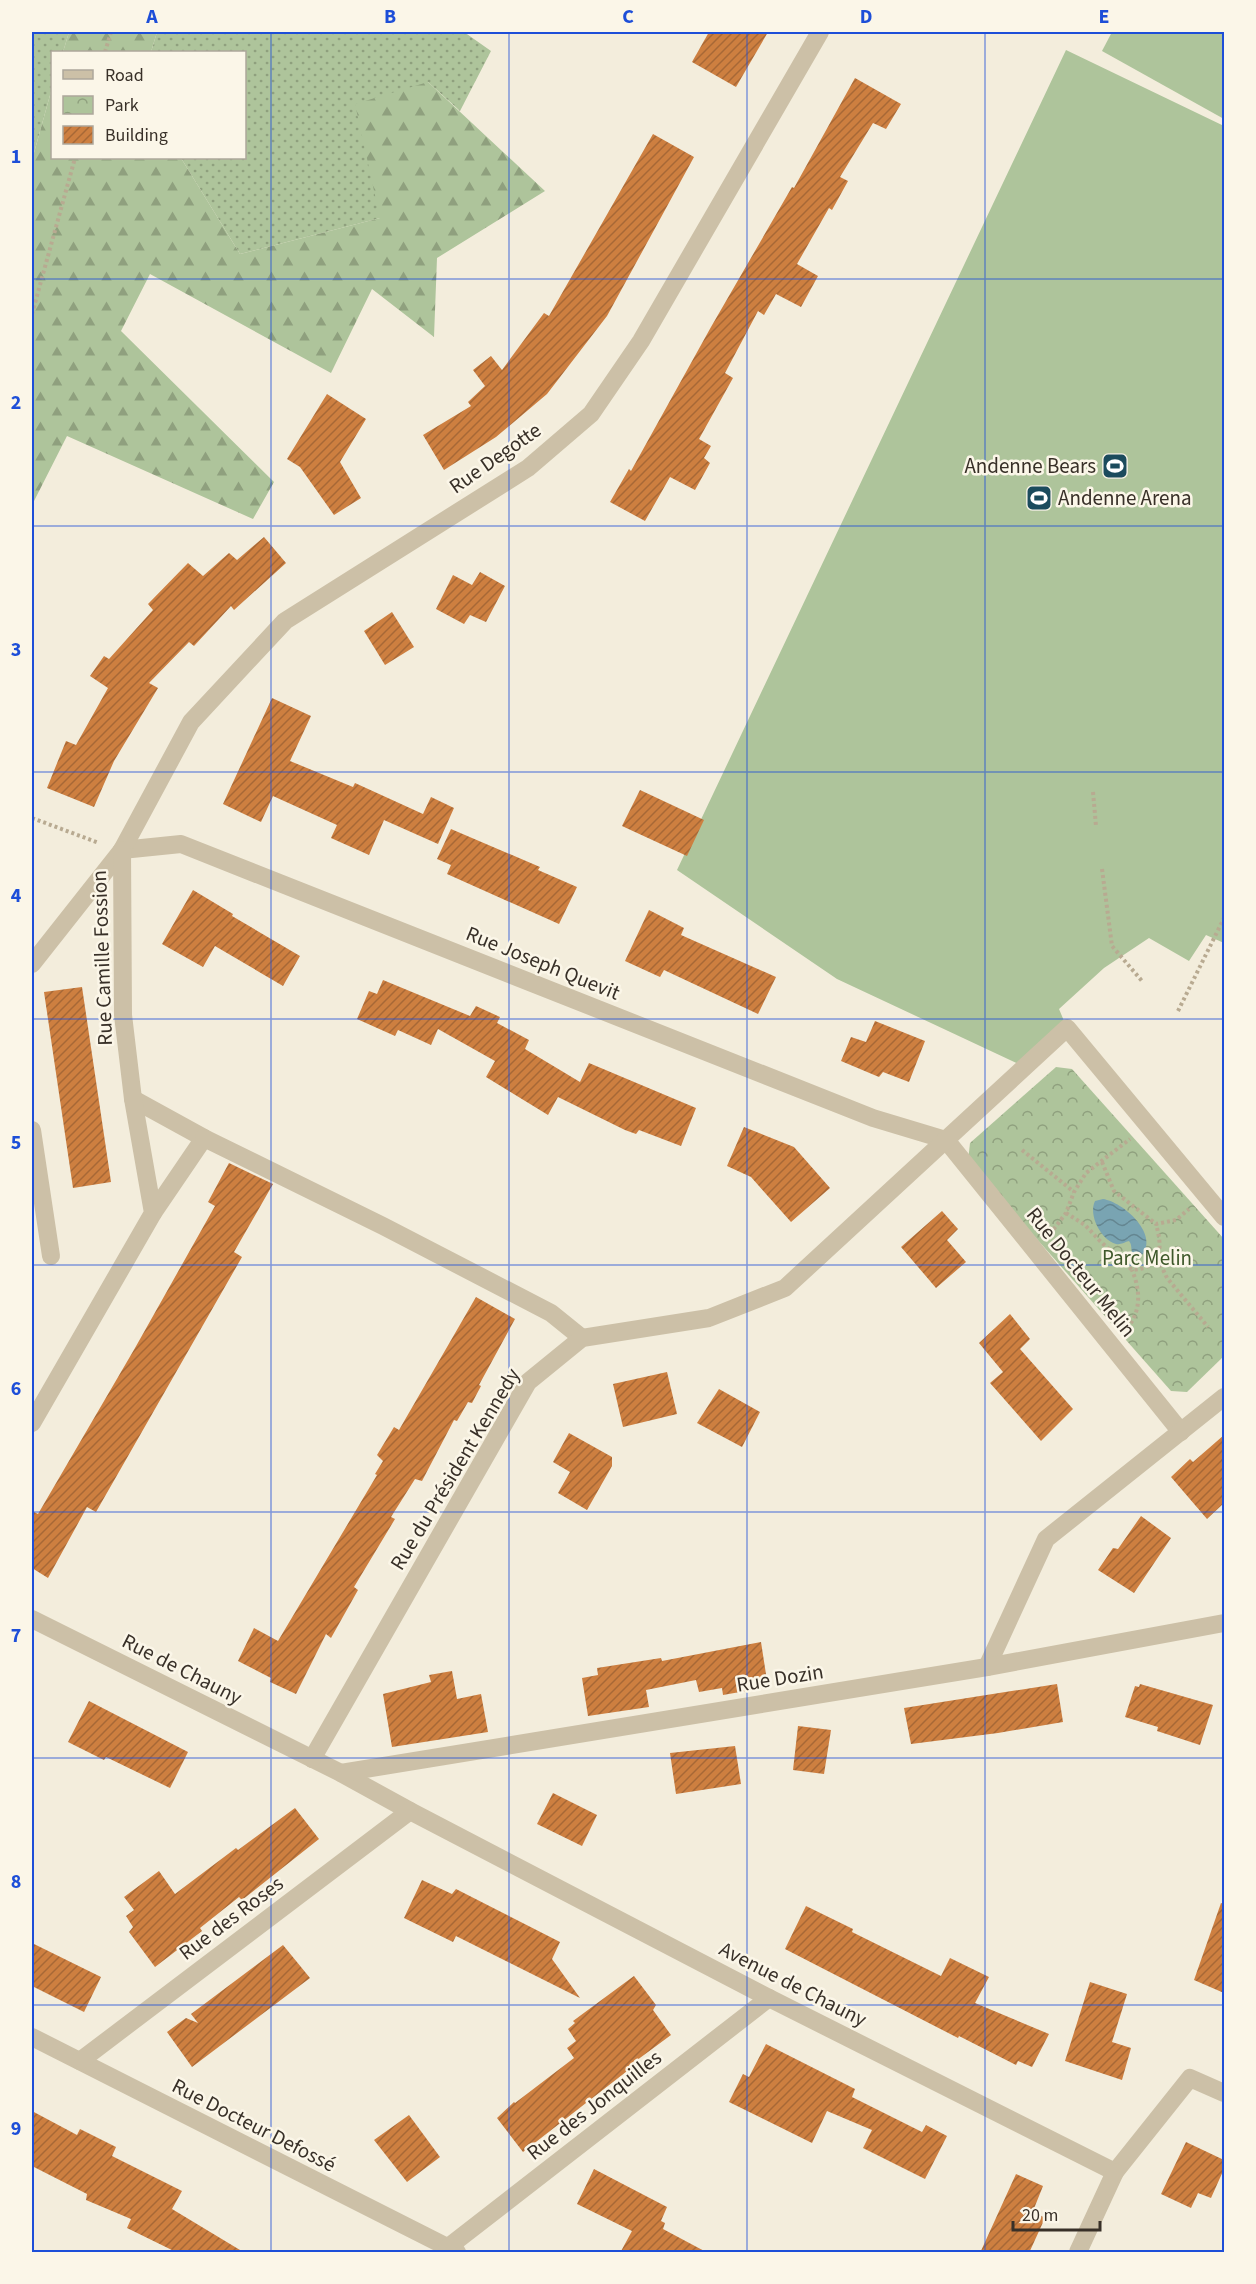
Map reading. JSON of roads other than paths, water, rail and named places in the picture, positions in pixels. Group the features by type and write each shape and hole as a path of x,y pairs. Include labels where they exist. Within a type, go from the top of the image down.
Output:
{"street":[{"name":"Rue Degotte","path":"32,964 122,850 191,722 285,621 528,468 591,414 641,341 820,32"},
{"name":"Rue Joseph Quevit","path":"122,850 181,844 873,1119 946,1140"},
{"name":"Rue Camille Fossion","path":"122,850 123,1015 133,1099 153,1213"},
{"path":"133,1099 204,1138 384,1226 551,1313 582,1338 709,1318 784,1288 1067,1029 1224,1217"},
{"path":"32,1130 51,1256"},
{"path":"32,1424 153,1213 204,1138"},
{"name":"Rue Docteur Melin","path":"946,1140 1180,1432"},
{"name":"Rue du Président Kennedy","path":"312,1759 528,1382 582,1338"},
{"path":"987,1667 1046,1539 1224,1396"},
{"name":"Rue de Chauny","path":"32,1619 312,1759"},
{"name":"Rue Dozin","path":"341,1773 987,1667 1224,1623"},
{"name":"Avenue de Chauny","path":"312,1759 769,1998 1115,2172"},
{"name":"Rue des Roses","path":"80,2061 410,1811"},
{"name":"Rue des Jonquilles","path":"452,2250 769,1998"},
{"name":"Rue Docteur Defossé","path":"32,2037 452,2250"},
{"path":"1078,2253 1115,2172 1190,2078 1224,2093"}],"water":[{"path":"1103,1199 1120,1206 1142,1228 1146,1237 1143,1254 1135,1256 1129,1241 1116,1244 1105,1238 1097,1226 1093,1213 1095,1201"}],"place":[{"name":"Andenne Bears","path":"1115,466"},
{"name":"Andenne Arena","path":"1039,498"}],"park label":[{"name":"Parc Melin","path":"1147,1258"}]}
